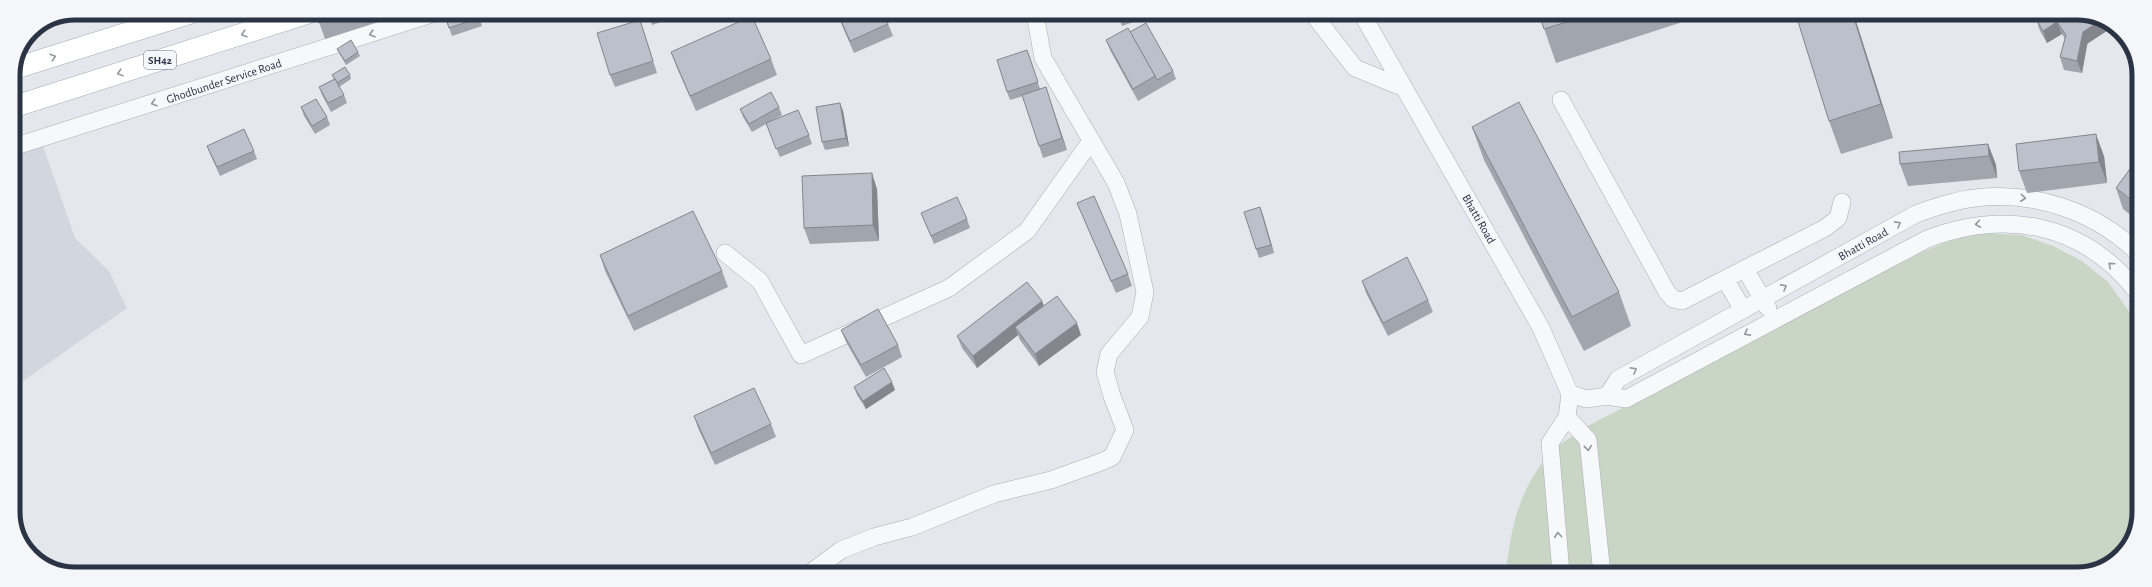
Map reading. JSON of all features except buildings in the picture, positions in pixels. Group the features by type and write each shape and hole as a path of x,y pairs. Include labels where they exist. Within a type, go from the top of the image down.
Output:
{"main road":[{"path":"21,66 154,20"},
{"name":"SH42","path":"20,105 286,20"}],"street":[{"name":"Ghodbunder Service Road","path":"20,145 413,20"},
{"path":"818,567 842,550 874,537 912,527 994,494 1051,480 1112,457 1125,430 1112,396 1106,372 1109,354 1140,317 1145,292 1128,214 1116,183 1043,58 1036,20"},
{"path":"1318,20 1355,68 1404,88"},
{"name":"Bhatti Road","path":"1365,20 1541,328 1570,394 1587,399 1607,396 1626,399 1927,238 1952,229 1978,224 2001,222 2032,226 2060,234 2086,246 2109,262 2132,287"},
{"path":"1561,100 1667,292 1673,298 1682,301 1825,228 1838,218 1842,202"},
{"path":"725,254 760,280 802,355 949,288 1027,231 1091,141"},
{"path":"2001,222 2002,196"},
{"name":"Bhatti Road","path":"1607,396 1618,379 1916,214 1937,206 1974,198 2002,196 2038,200 2069,209 2099,223 2132,248"},
{"path":"1832,260 1844,282"},
{"path":"1745,269 1774,319"},
{"path":"1725,279 1742,310"},
{"path":"1560,567 1550,443 1567,417 1570,394"},
{"path":"1567,417 1588,440 1601,567"}],"shaded area":[{"path":"43,146 75,238 109,271 127,308 20,383 20,154"}],"green space":[{"path":"1984,233 2022,235 2053,246 2082,261 2108,282 2132,316 2132,519 2123,543 2111,556 2095,564 2077,567 1507,567 1513,526 1523,496 1538,469 1548,456 1565,441 1584,428 1920,253 1954,239"}]}
